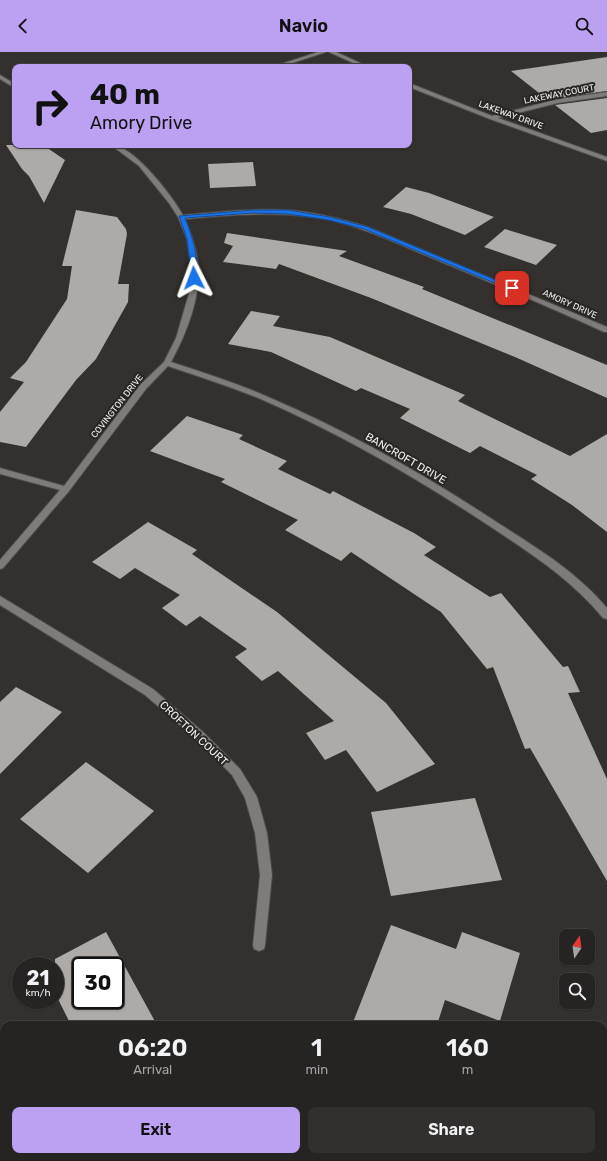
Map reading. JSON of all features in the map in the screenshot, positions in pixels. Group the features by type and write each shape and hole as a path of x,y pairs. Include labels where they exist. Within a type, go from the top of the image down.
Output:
{"street":[{"path":"285,64 323,52"},
{"path":"332,52 359,64"},
{"path":"0,77 12,84"},
{"name":"LAKEWAY DRIVE","path":"412,86 492,118 607,159"},
{"name":"LAKEWAY COURT","path":"492,118 558,101 607,94"},
{"name":"COVINGTON DRIVE","path":"0,566 66,489 144,387 167,363 180,338 194,290 195,266 190,239 181,217 172,202 141,165 118,148"},
{"name":"AMORY DRIVE","path":"181,217 253,212 288,212 344,222 366,228 512,288 607,330"},
{"name":"BANCROFT DRIVE","path":"167,363 266,399 362,446 472,510 563,570 596,601 607,615"},
{"path":"0,471 66,489"},
{"name":"CROFTON COURT","path":"0,600 149,692 200,736 236,772 251,797 261,833 266,875 259,945"}],"building":[{"path":"607,57 607,91 548,100 511,71"},
{"path":"607,98 607,130 591,133 555,105"},
{"path":"6,145 12,145 12,148 47,148 65,160 44,203 29,176 22,169"},
{"path":"253,162 256,186 210,188 208,164"},
{"path":"406,187 429,193 494,217 465,235 411,214 383,207"},
{"path":"76,210 117,217 126,229 127,234 118,284 129,284 128,302 96,359 76,380 26,447 0,442 0,412 24,382 10,378 26,362 67,299 72,266 62,266"},
{"path":"505,229 557,245 536,265 484,247"},
{"path":"227,233 347,251 339,256 424,287 422,289 607,365 607,398 515,357 371,298 279,264 276,269 223,262 233,246 224,243"},
{"path":"251,311 280,316 273,326 330,337 465,395 458,401 570,456 607,434 607,532 572,505 531,479 537,475 480,446 470,453 400,418 410,409 361,388 356,391 271,352 228,344"},
{"path":"187,416 243,435 239,439 287,461 278,469 330,494 333,491 414,533 436,547 424,555 490,597 501,593 563,667 568,666 580,692 568,693 607,779 607,881 530,748 525,749 493,667 487,669 441,612 351,552 341,561 285,530 298,520 221,482 225,479 150,451"},
{"path":"148,522 197,550 192,554 277,612 386,703 435,764 377,792 346,750 325,760 306,733 334,721 278,671 262,681 235,657 247,649 200,616 186,626 162,608 180,595 135,568 120,579 92,562"},
{"path":"16,687 62,712 0,774 0,702"},
{"path":"86,762 154,811 88,873 20,819"},
{"path":"475,798 502,880 391,896 371,812"},
{"path":"391,925 456,949 462,932 520,953 500,1021 445,1000 438,1021 354,1021"},
{"path":"106,932 120,957 72,957 72,1009 124,1009 124,965 155,1021 69,1021 63,1009 64,957 59,957"}],"route":[{"path":"194,278 195,266 190,239 181,217 253,212 288,212 330,218 366,228 512,288"}]}
